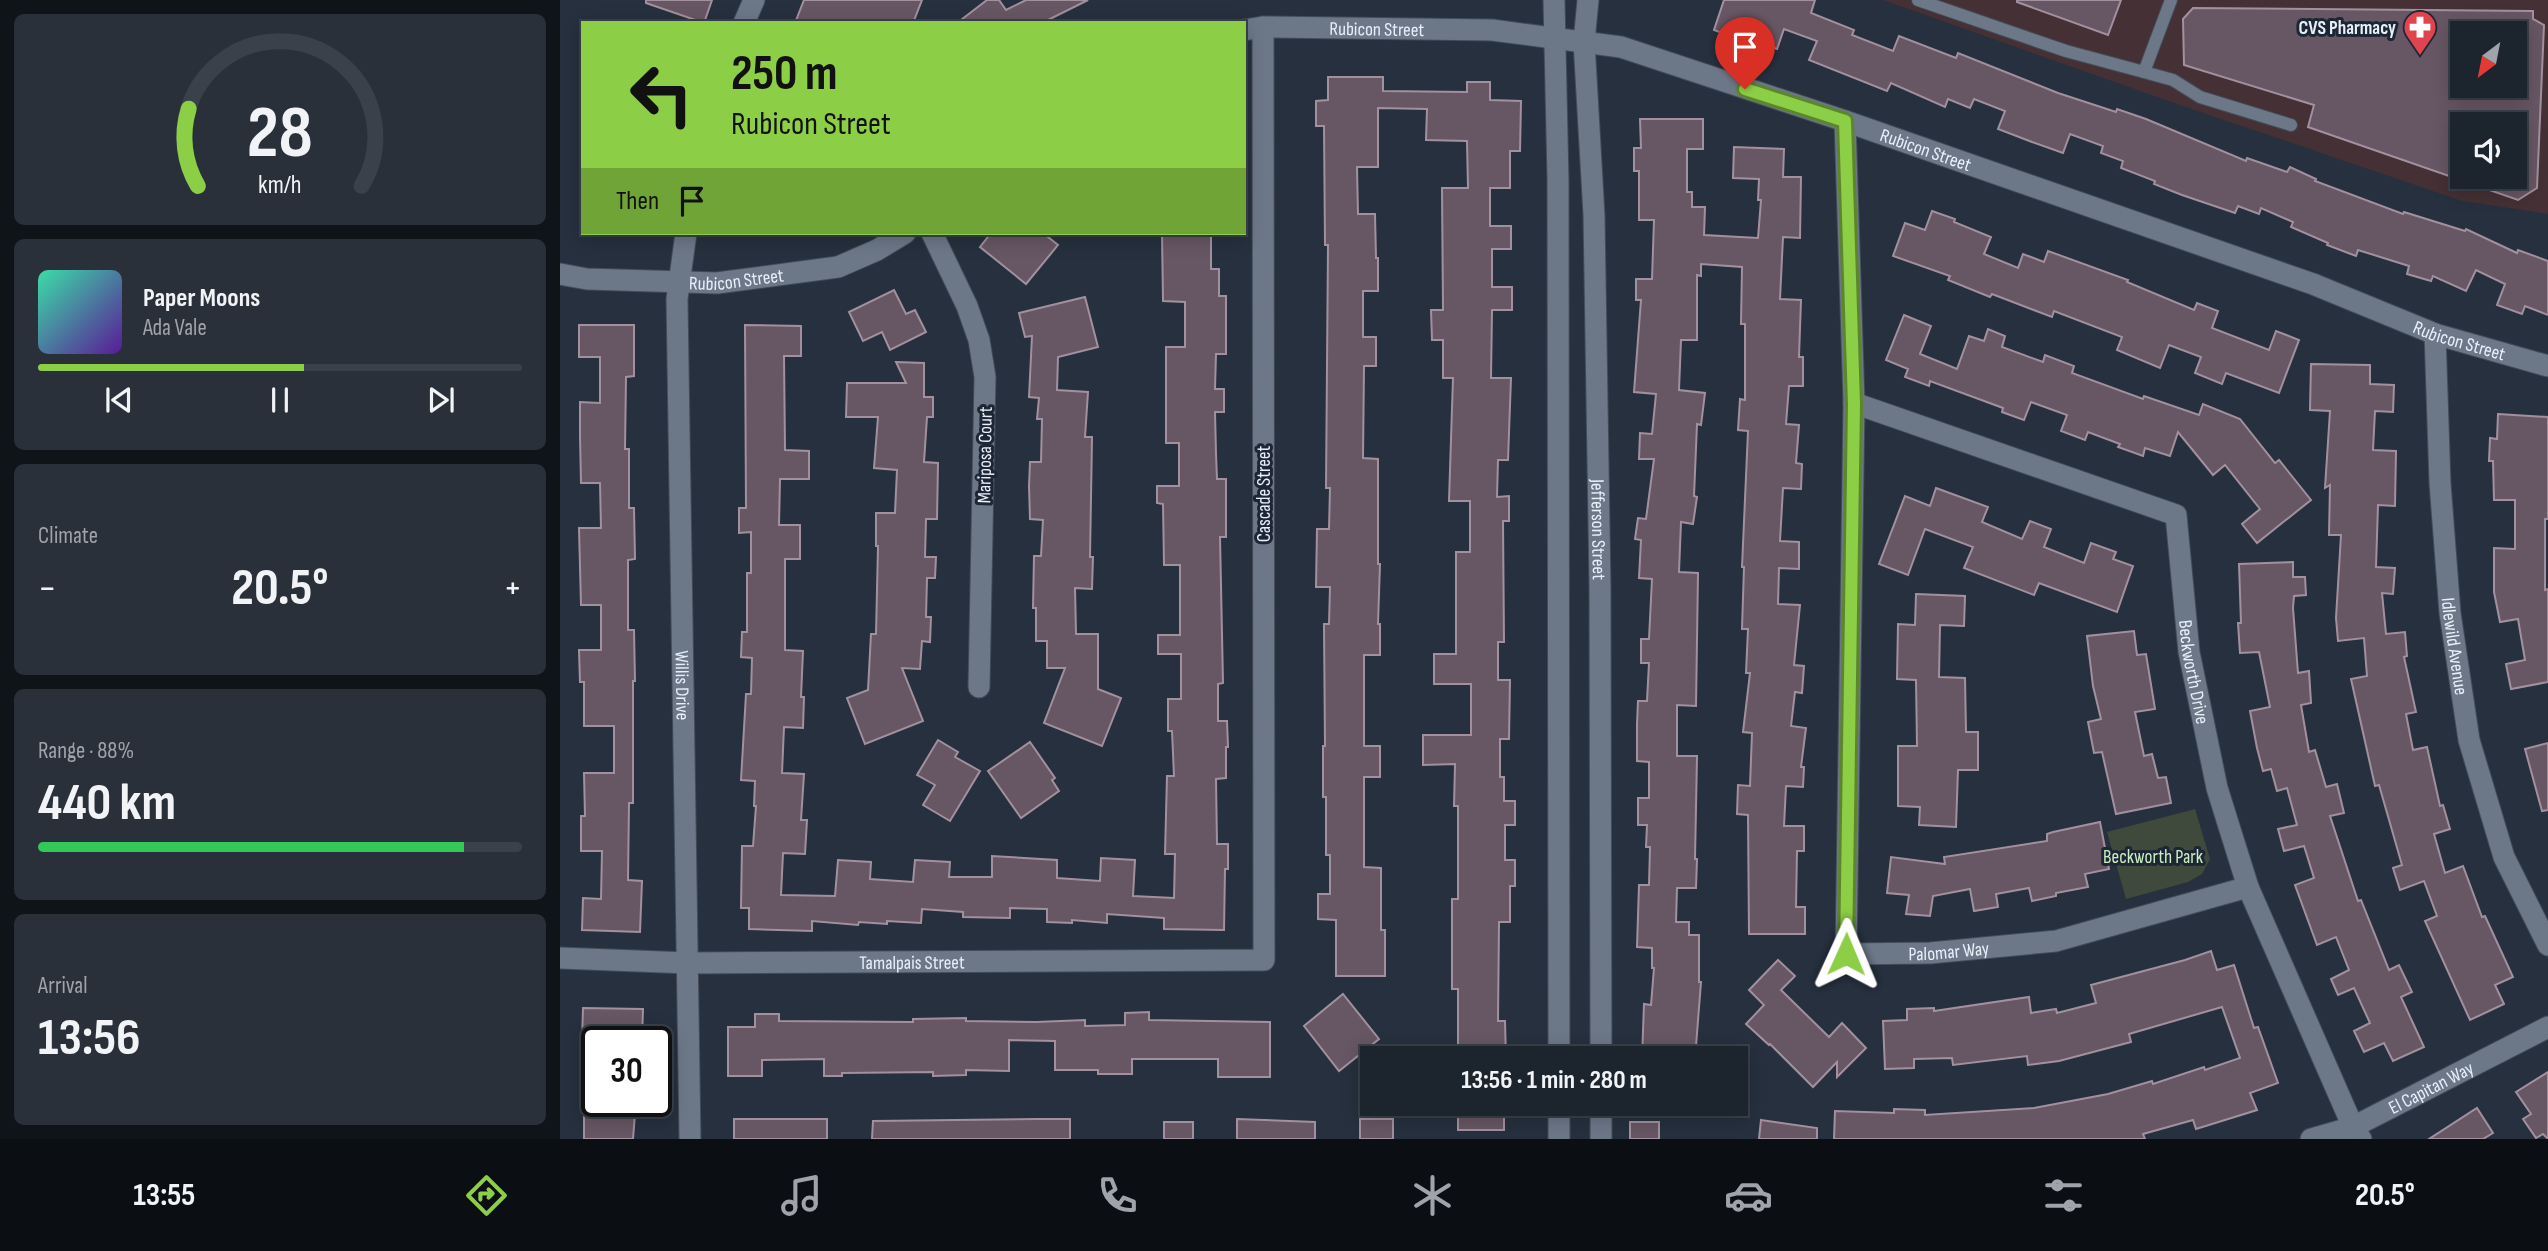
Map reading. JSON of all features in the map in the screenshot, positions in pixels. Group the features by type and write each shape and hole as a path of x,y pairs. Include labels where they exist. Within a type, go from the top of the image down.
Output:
{"street":[{"path":"745,21 754,0"},
{"name":"Jefferson Street","path":"1553,0 1558,180 1559,1046"},
{"name":"Jefferson Street","path":"1588,0 1584,42 1595,256 1600,587 1601,1046"},
{"name":"Rubicon Street","path":"1254,29 1492,30 1621,47 1845,121 2313,284 2435,334 2548,366"},
{"name":"Cascade Street","path":"1254,29 1264,960"},
{"name":"Palomar Way","path":"1845,121 1854,404 1846,954 1930,953 2056,942 2248,887"},
{"name":"Willis Drive","path":"685,235 677,299 690,1139"},
{"name":"Rubicon Street","path":"560,274 587,279 717,283 838,267 877,250 902,235"},
{"name":"Mariposa Court","path":"933,235 967,306 978,340 985,377 979,687"},
{"name":"Idlewild Avenue","path":"2435,334 2440,483 2450,612 2469,740 2504,857 2548,944"},
{"name":"Beckworth Drive","path":"1854,404 2176,515 2189,652 2217,788 2248,887 2357,1133"},
{"name":"Tamalpais Street","path":"560,958 688,963 1264,960"},
{"name":"El Capitan Way","path":"2311,1139 2357,1133 2548,1027"},
{"path":"1559,1116 1559,1139"},
{"path":"1601,1116 1601,1139"}],"lane":[{"path":"1918,0 2066,51 2173,80 2200,97 2291,125"},
{"path":"2144,72 2171,0"}],"shaded area":[{"path":"1883,0 2548,0 2548,214 2462,201"}],"green space":[{"name":"Beckworth Park","path":"2195,809 2210,859 2202,874 2188,882 2126,899 2107,832"}],"building":[{"path":"646,0 712,0 705,21 646,3"},
{"path":"804,0 922,0 914,21 796,21"},
{"path":"987,0 999,0 1006,10 1026,0 1088,0 1046,21 960,21"},
{"path":"1724,0 1815,0 1811,13 1854,30 1852,35 1893,51 1899,36 1956,58 1958,53 2058,93 2146,119 2246,161 2247,158 2287,172 2290,167 2316,179 2315,181 2403,214 2404,212 2465,231 2466,229 2517,253 2518,250 2548,261 2548,315 2525,306 2522,314 2497,305 2505,284 2476,270 2466,291 2433,276 2431,281 2407,274 2409,266 2358,250 2356,256 2327,245 2328,243 2291,227 2293,222 2261,208 2259,214 2238,206 2235,213 2154,184 2155,181 2121,168 2123,161 2101,153 2103,146 2070,134 2063,153 2032,142 1998,129 2005,111 1974,99 1970,108 1948,99 1945,107 1891,83 1887,91 1809,60 1817,41 1784,29 1777,49 1738,35 1737,39 1714,30"},
{"path":"2017,0 2121,0 2108,35"},
{"path":"2193,8 2533,11 2533,19 2544,25 2537,188 2518,200 2486,189 2527,189 2527,112 2450,112 2450,176 2308,127 2314,105 2184,65 2183,19"},
{"path":"1328,77 1383,77 1383,91 1467,92 1467,82 1490,82 1490,100 1521,101 1520,151 1510,151 1510,188 1490,188 1490,226 1511,226 1511,249 1492,249 1492,287 1512,287 1512,310 1492,310 1491,378 1511,378 1508,460 1498,460 1497,497 1509,496 1509,521 1503,521 1504,642 1498,642 1498,680 1510,680 1509,739 1500,739 1500,777 1504,777 1504,801 1515,801 1515,825 1505,825 1505,860 1515,860 1515,886 1510,886 1510,922 1499,922 1498,1021 1505,1021 1506,1046 1458,1046 1458,989 1452,989 1452,899 1458,899 1455,764 1423,765 1423,735 1471,735 1471,684 1434,684 1434,654 1456,654 1456,552 1470,552 1470,501 1449,501 1453,378 1443,378 1443,340 1432,340 1431,310 1443,310 1442,188 1468,188 1467,141 1426,140 1427,109 1378,108 1378,167 1357,167 1358,214 1375,214 1378,258 1378,291 1363,291 1363,337 1376,337 1376,366 1364,366 1363,458 1378,459 1380,564 1380,655 1364,655 1364,746 1380,746 1380,777 1364,777 1364,867 1381,868 1381,930 1385,930 1385,976 1336,976 1336,920 1318,919 1318,894 1330,894 1330,855 1326,855 1326,797 1323,797 1323,746 1324,624 1329,624 1330,587 1316,587 1317,529 1329,529 1330,488 1326,488 1328,245 1325,245 1324,126 1316,126 1316,101 1328,100"},
{"path":"1640,119 1703,119 1703,149 1687,149 1687,192 1692,192 1692,207 1705,207 1704,235 1758,238 1761,200 1758,200 1759,179 1733,178 1734,147 1784,149 1783,177 1801,177 1800,238 1783,237 1780,299 1801,300 1799,357 1803,357 1803,386 1789,386 1786,424 1799,425 1796,463 1802,464 1801,489 1783,488 1780,541 1799,542 1799,569 1779,568 1778,604 1800,605 1794,665 1804,666 1802,693 1795,692 1791,726 1806,728 1801,767 1804,767 1803,787 1786,786 1784,826 1804,826 1804,851 1797,851 1796,907 1805,907 1805,934 1749,934 1748,815 1737,814 1738,785 1750,786 1752,733 1743,732 1750,673 1746,673 1748,629 1742,629 1748,431 1738,430 1740,399 1745,400 1745,324 1741,324 1742,267 1701,264 1701,276 1697,275 1697,340 1681,340 1679,390 1705,393 1701,425 1697,424 1694,496 1697,497 1693,524 1681,522 1679,572 1698,573 1696,706 1677,705 1677,756 1697,756 1696,888 1677,888 1676,922 1689,922 1689,935 1699,935 1701,982 1696,1046 1642,1046 1644,1004 1651,1005 1654,968 1652,948 1637,947 1639,885 1649,885 1650,847 1646,847 1647,825 1638,825 1638,798 1649,798 1649,762 1637,761 1637,724 1638,701 1647,701 1649,663 1641,663 1641,639 1649,639 1652,579 1639,578 1641,540 1635,539 1638,518 1646,519 1654,459 1639,459 1640,433 1652,434 1656,394 1634,392 1641,300 1636,300 1636,279 1652,279 1654,220 1639,220 1639,171 1634,171 1634,148 1641,148"},
{"path":"1932,211 1991,237 1984,254 2018,268 2023,254 2044,262 2048,251 2128,280 2127,282 2194,310 2197,303 2218,311 2212,328 2269,350 2276,331 2299,340 2279,393 2226,373 2222,384 2195,373 2201,357 2169,345 2160,368 2117,350 2122,337 2054,311 2052,317 1992,294 1990,297 1948,280 1950,276 1893,256 1905,223 1925,230"},
{"path":"989,235 1046,235 1058,245 1026,284 980,247"},
{"path":"1162,235 1211,235 1211,269 1219,269 1219,296 1226,296 1226,354 1216,354 1215,389 1224,389 1224,412 1215,412 1217,479 1226,479 1226,537 1220,537 1223,683 1218,684 1218,721 1227,721 1228,747 1226,778 1216,779 1217,844 1228,844 1224,930 1164,929 1164,918 1107,914 1107,923 1072,920 1072,923 1047,922 1047,909 1010,908 1010,918 963,917 963,912 922,909 921,923 887,921 887,924 859,922 858,925 812,921 812,931 749,929 749,908 741,908 742,846 753,846 756,806 755,781 741,780 746,694 751,694 752,658 741,657 742,632 747,632 747,573 751,573 751,532 739,533 739,508 746,508 745,325 801,326 801,356 784,356 785,450 809,451 809,479 780,479 779,525 800,525 800,559 785,559 785,650 803,651 801,697 804,697 803,728 784,727 782,773 804,774 801,820 807,820 805,854 783,853 781,895 835,896 838,860 871,862 870,879 913,882 915,860 950,862 949,877 992,877 992,856 1057,860 1057,878 1100,881 1101,858 1135,860 1133,896 1174,898 1175,854 1165,854 1167,776 1174,776 1172,731 1168,731 1168,699 1181,699 1181,654 1158,654 1158,635 1180,635 1180,565 1164,565 1163,504 1157,503 1157,486 1179,486 1179,443 1166,443 1166,347 1185,347 1185,302 1163,301"},
{"path":"894,290 906,314 915,310 926,332 890,350 882,332 863,341 849,312"},
{"path":"1085,297 1098,347 1058,357 1057,390 1088,392 1085,437 1092,437 1092,589 1075,588 1076,634 1098,634 1098,689 1121,698 1102,746 1044,723 1065,668 1047,668 1047,641 1036,641 1036,608 1033,608 1034,556 1041,556 1043,520 1030,519 1029,486 1030,462 1041,462 1042,419 1037,419 1039,398 1029,397 1032,336 1025,337 1019,313"},
{"path":"1904,315 1931,326 1920,354 1957,369 1969,336 1984,341 1988,329 2005,336 2002,347 2043,362 2045,355 2074,366 2072,373 2143,399 2144,396 2199,415 2203,404 2240,419 2275,463 2279,460 2311,500 2257,543 2242,524 2260,509 2225,465 2213,475 2178,432 2170,456 2145,448 2143,456 2088,432 2085,440 2061,431 2067,415 2031,402 2024,420 2002,412 2003,408 1930,381 1929,386 1905,377 1908,369 1886,360"},
{"path":"579,325 634,325 634,376 626,377 625,449 629,449 629,508 634,508 635,559 628,560 628,630 634,630 635,681 633,803 629,803 628,880 642,881 640,932 582,930 583,898 601,899 602,851 581,851 581,816 585,816 584,773 614,773 614,726 584,726 584,682 580,682 579,650 601,650 601,605 581,605 579,528 601,528 600,483 581,483 580,436 580,402 600,403 600,357 579,357"},
{"path":"896,362 924,363 924,397 933,397 933,417 927,417 924,462 938,463 937,519 926,519 925,557 936,557 935,578 927,578 926,617 931,617 930,642 922,641 920,669 902,668 923,721 865,744 847,698 868,690 871,634 876,634 876,513 895,513 897,470 874,468 878,417 846,417 847,383 906,383"},
{"path":"2311,364 2370,365 2370,384 2394,385 2393,412 2375,411 2373,450 2396,451 2395,506 2378,505 2376,567 2395,568 2393,594 2382,593 2386,634 2405,632 2407,656 2404,657 2416,712 2406,714 2413,750 2427,747 2440,806 2443,805 2450,829 2434,834 2445,873 2463,866 2482,917 2485,916 2513,977 2495,985 2504,1004 2470,1020 2425,921 2437,916 2424,881 2400,890 2393,868 2402,865 2379,785 2375,786 2351,679 2367,676 2364,638 2338,641 2336,618 2341,535 2329,535 2330,485 2325,488 2330,411 2310,410"},
{"path":"2498,414 2548,417 2545,590 2548,589 2548,682 2511,689 2506,664 2525,660 2518,619 2500,622 2494,592 2494,548 2515,549 2515,500 2494,500 2493,461 2489,461 2490,438 2497,439"},
{"path":"1936,488 1988,507 1982,522 2022,539 2030,521 2051,529 2044,547 2084,563 2091,543 2116,552 2113,559 2133,566 2117,612 2039,583 2034,595 1964,568 1973,547 1925,529 1908,575 1879,564 1905,496 1930,506"},
{"path":"2293,562 2293,577 2305,577 2306,595 2294,596 2293,608 2298,673 2309,671 2311,703 2301,705 2309,752 2315,750 2326,787 2337,784 2344,813 2330,816 2358,901 2361,900 2389,970 2399,965 2412,992 2401,997 2424,1047 2393,1061 2384,1043 2364,1052 2354,1031 2370,1023 2354,988 2338,995 2331,979 2349,970 2336,937 2317,945 2295,885 2314,878 2304,846 2284,851 2278,829 2297,825 2287,788 2277,791 2271,769 2263,771 2257,748 2250,711 2270,707 2259,652 2240,653 2239,564"},
{"path":"1916,594 1965,596 1964,626 1940,625 1939,677 1965,678 1966,732 1978,732 1978,770 1958,770 1956,827 1919,825 1920,807 1898,806 1898,746 1917,746 1916,680 1897,679 1898,624 1915,625"},
{"path":"2134,631 2137,655 2146,654 2155,709 2135,712 2144,756 2152,754 2158,778 2166,777 2171,803 2116,814 2102,752 2094,753 2088,722 2101,719 2093,686 2087,636"},
{"path":"938,740 958,752 955,757 980,771 950,821 923,805 935,785 917,775"},
{"path":"1030,742 1055,778 1052,780 1059,791 1021,818 988,771"},
{"path":"2548,743 2548,810 2542,811 2525,749"},
{"path":"2100,822 2109,869 2085,874 2088,887 2032,901 2029,888 1996,894 1998,907 1974,911 1970,889 1933,896 1930,916 1906,914 1909,895 1887,893 1891,857 1945,864 1944,857 2047,841 2047,834"},
{"path":"2211,951 2217,970 2234,965 2254,1028 2258,1027 2278,1083 2250,1093 2257,1110 2196,1129 2193,1120 2143,1134 2145,1139 1834,1139 1835,1111 1894,1113 1894,1109 1925,1110 1925,1115 2034,1108 2108,1094 2152,1081 2153,1084 2240,1058 2222,1007 2129,1034 2131,1042 2059,1061 2028,1065 2027,1056 1953,1065 1952,1058 1914,1059 1914,1068 1885,1069 1883,1021 1907,1020 1907,1009 1934,1008 1934,1011 2029,997 2031,1013 2056,1009 2057,1013 2096,1003 2091,985"},
{"path":"1778,960 1795,976 1781,990 1829,1037 1842,1023 1866,1048 1837,1077 1837,1062 1813,1087 1746,1024 1764,1005 1749,990"},
{"path":"1343,994 1379,1039 1370,1046 1360,1046 1360,1054 1339,1071 1304,1026"},
{"path":"583,1008 643,1009 642,1026 582,1026"},
{"path":"1149,1012 1149,1020 1270,1022 1270,1077 1218,1077 1218,1059 1132,1059 1132,1074 1098,1074 1098,1070 1055,1070 1055,1041 1009,1040 1009,1071 966,1070 966,1075 933,1076 933,1072 842,1073 842,1076 824,1076 824,1059 762,1060 762,1076 728,1076 728,1027 755,1027 755,1014 779,1014 779,1021 913,1022 913,1019 966,1018 966,1021 1085,1020 1085,1026 1125,1025 1125,1013"},
{"path":"2548,1072 2548,1139 2543,1134 2536,1138 2523,1119 2531,1114 2516,1092"},
{"path":"2477,1108 2493,1133 2483,1139 2429,1139"},
{"path":"1458,1116 1504,1116 1504,1130 1458,1130"},
{"path":"584,1117 635,1117 633,1139 584,1139"},
{"path":"734,1119 827,1119 827,1139 734,1139"},
{"path":"1070,1119 1070,1139 872,1139 873,1121"},
{"path":"1237,1119 1315,1122 1315,1139 1237,1139"},
{"path":"1360,1119 1393,1119 1393,1139 1360,1139"},
{"path":"1761,1120 1817,1128 1817,1139 1759,1139"},
{"path":"1164,1122 1193,1122 1193,1139 1164,1139"},
{"path":"1630,1122 1659,1122 1659,1139 1630,1139"}],"place":[{"name":"CVS Pharmacy","path":"2420,57"}],"route":[{"path":"1745,89 1845,121 1854,404 1846,954"}]}
